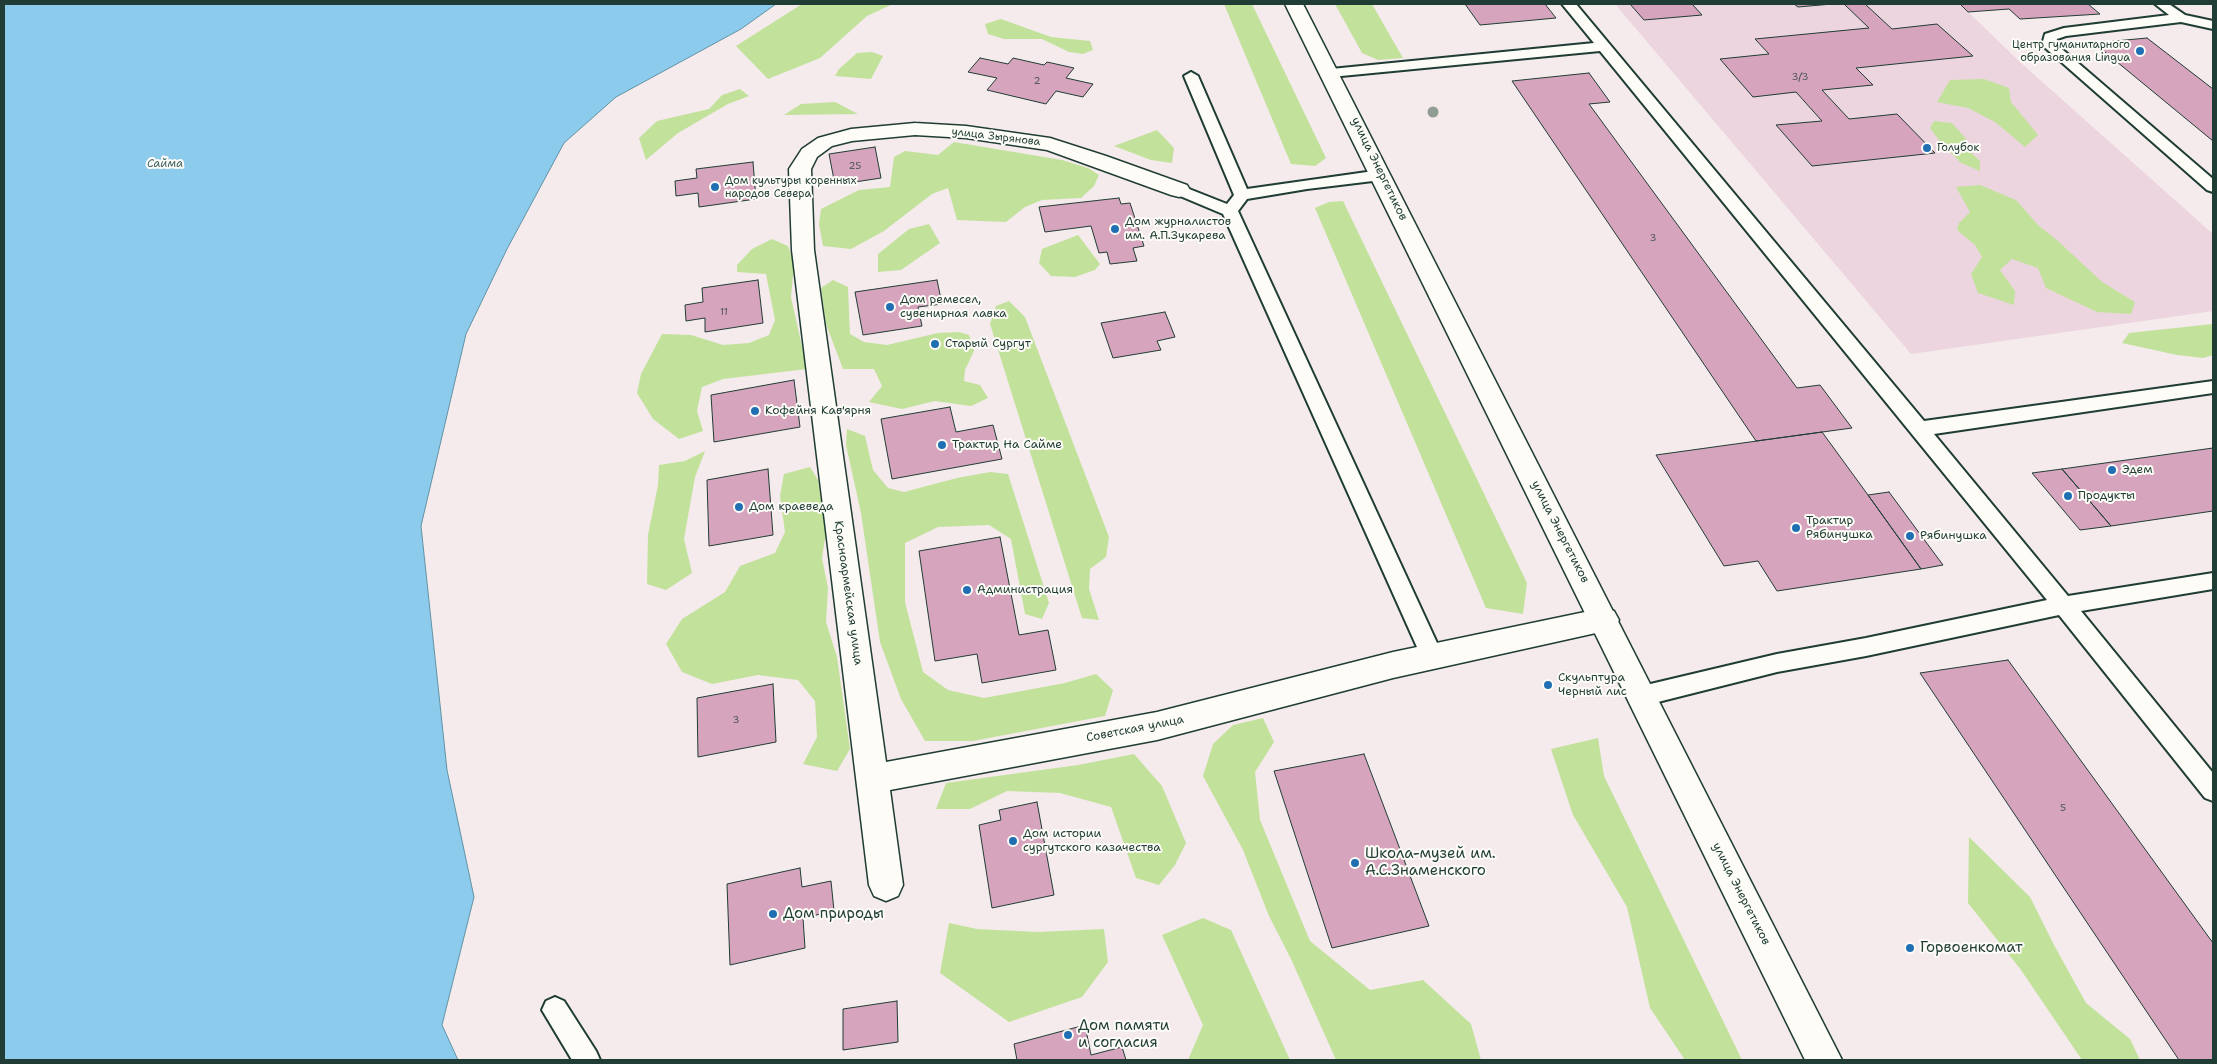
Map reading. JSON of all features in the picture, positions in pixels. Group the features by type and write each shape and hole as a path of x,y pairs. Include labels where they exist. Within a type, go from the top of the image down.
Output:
{"street":[{"name":"улица Энергетиков","path":"1294,4 1331,73 1824,1060"},
{"name":"улица Зырянова","path":"809,153 825,142 851,135 915,129 966,132 1050,144 1179,190"},
{"name":"Красноармейская улица","path":"809,153 800,169 802,250 886,885"},
{"name":"Советская улица","path":"873,779 1157,726 1394,665 1604,620"}],"lane":[{"path":"1569,4 1920,429 2213,790"},
{"path":"2161,4 2180,18"},
{"path":"2213,25 2180,18 2064,32 2050,37 2049,45 2213,187"},
{"path":"1331,73 1604,46"},
{"path":"1191,76 1242,195"},
{"path":"1230,211 1242,195 1307,184 1381,175"},
{"path":"1179,190 1230,211 1432,656"},
{"path":"1920,429 2213,387"},
{"path":"1642,696 1777,662 1866,647 2064,605 2213,581"},
{"path":"554,1010 587,1060"}],"shaded area":[{"name":"Голубок","path":"1615,4 1960,4 2021,63 2213,234 2213,311 1911,354"}],"green space":[{"path":"802,4 893,4 867,16 820,58 768,79 736,46"},
{"path":"1224,4 1252,4 1326,158 1315,166 1291,164"},
{"path":"1335,4 1372,4 1403,58 1378,60 1362,53"},
{"path":"1001,19 1051,37 1090,41 1093,50 1083,54 1069,52 1042,39 1004,39 988,34 985,24"},
{"path":"872,52 883,56 871,79 835,76 839,69 857,53"},
{"path":"1984,79 2009,88 2011,102 2038,135 2025,147 1995,122 1968,108 1937,102 1950,80"},
{"path":"740,89 749,96 728,104 678,133 646,160 639,138 657,121 709,109 722,95"},
{"path":"835,102 858,114 784,115 801,104"},
{"path":"1934,121 1952,123 1966,139 1965,147 1980,161 1980,171 1961,163 1942,144 1930,128"},
{"path":"1157,130 1174,148 1172,163 1151,160 1114,146"},
{"path":"954,142 1062,160 1088,168 1099,175 1094,186 1081,198 1042,200 1025,207 1006,222 957,220 948,188 932,194 884,231 851,249 823,246 819,224 821,209 859,190 890,187 894,157 905,151 938,155"},
{"path":"1980,185 2016,200 2039,226 2102,282 2135,302 2131,314 2097,312 2046,288 2038,268 2012,259 2000,270 2015,291 2014,305 1978,293 1971,274 1982,257 1975,245 1957,230 1959,223 1970,212 1956,187"},
{"path":"1343,201 1527,583 1523,614 1486,608 1315,208 1329,202"},
{"path":"929,224 940,243 901,270 878,272 878,254 909,229"},
{"path":"1078,235 1100,264 1095,270 1075,277 1051,276 1039,263 1042,249"},
{"path":"772,239 788,246 794,264 791,297 807,369 723,379 702,387 697,411 703,431 679,439 653,419 637,393 641,374 662,334 691,335 723,345 749,343 769,335 775,320 766,274 737,272 737,265 752,249"},
{"path":"833,280 848,287 850,334 864,342 887,345 938,333 959,332 969,335 974,351 965,370 964,381 980,385 988,398 971,406 935,401 902,409 869,402 882,386 874,369 843,369 826,324 821,288"},
{"path":"1009,301 1025,317 1109,537 1106,557 1090,569 1089,589 1099,620 1082,618 990,324 996,306"},
{"path":"2213,324 2213,355 2203,358 2177,355 2122,343 2129,333"},
{"path":"847,429 865,436 873,470 888,488 904,492 957,478 990,472 1008,474 1049,603 1042,619 1025,614 1011,539 989,525 938,527 905,543 905,602 923,672 948,690 984,698 1065,683 1096,674 1113,690 1105,716 973,741 925,741 901,699 880,642 861,513 846,445"},
{"path":"705,451 695,477 684,539 692,573 666,590 647,584 648,535 658,485 659,465 685,461"},
{"path":"810,467 818,480 826,532 822,558 828,588 826,622 837,657 850,749 837,771 803,764 817,737 815,701 798,680 758,675 712,684 682,672 666,644 682,619 725,592 740,566 775,553 785,532 780,496 784,474"},
{"path":"1263,718 1274,742 1255,772 1260,820 1310,941 1370,990 1423,980 1471,1024 1481,1060 1336,1060 1291,959 1269,916 1243,850 1203,776 1213,744 1233,725"},
{"path":"1598,738 1604,776 1742,1060 1685,1060 1650,1008 1627,907 1573,815 1551,749"},
{"path":"1134,754 1162,786 1186,843 1175,865 1159,885 1136,878 1111,807 1060,793 1007,791 970,809 936,809 946,783 1078,765"},
{"path":"1969,837 2030,897 2086,1003 2130,1039 2140,1060 2082,1060 2021,970 1968,903"},
{"path":"1203,918 1231,930 1290,1060 1188,1060 1203,1025 1162,935"},
{"path":"949,923 977,929 1038,932 1104,929 1108,962 1082,997 1009,1022 940,973"}],"water":[{"name":"Сайма","path":"4,4 776,4 741,29 616,97 564,143 507,249 466,334 421,526 447,770 474,897 442,1025 458,1060 5,1060 4,1058"}],"building":[{"path":"1465,4 1545,4 1556,18 1480,25"},
{"path":"1630,4 1692,4 1702,15 1644,20"},
{"path":"1794,4 1832,4 1798,7"},
{"path":"1844,4 1865,4 1892,29 1937,24 1973,56 1856,68 1873,85 1822,90 1849,119 1897,114 1935,153 1812,166 1776,125 1822,121 1796,92 1753,97 1720,59 1769,54 1755,39 1869,28"},
{"path":"1960,4 2088,4 2100,14 2020,19 2009,9 1968,12"},
{"path":"2147,38 2213,89 2213,141 2094,43"},
{"path":"980,58 1008,64 1013,58 1044,65 1047,62 1074,68 1066,78 1093,84 1083,97 1056,91 1046,104 987,90 997,78 968,72"},
{"path":"1589,73 1610,102 1589,104 1797,388 1820,385 1852,428 1756,441 1512,81"},
{"path":"875,147 881,178 835,185 829,154"},
{"name":"Дом культуры коренных народов Севера","path":"753,162 756,199 699,207 698,193 676,196 675,181 697,178 696,169"},
{"name":"Дом журналистов им. А.П.Зукарева","path":"1119,198 1121,204 1130,203 1144,246 1133,248 1137,261 1110,264 1107,252 1099,253 1091,226 1045,232 1039,207"},
{"path":"758,280 763,323 705,332 705,318 686,321 685,305 703,302 702,288"},
{"name":"Дом ремесел, сувенирная лавка","path":"937,280 942,304 918,307 922,326 863,335 855,292"},
{"path":"1165,312 1175,337 1157,341 1161,350 1113,358 1101,323"},
{"name":"Кофейня Кав'ярня","path":"794,380 800,427 714,442 711,395"},
{"name":"Трактир На Сайме","path":"950,407 956,432 993,425 1002,459 892,479 881,419"},
{"name":"Трактир Рябинушка","path":"1822,432 1921,569 1777,591 1758,561 1724,566 1656,455"},
{"path":"2213,448 2213,511 2111,526 2062,469"},
{"name":"Дом краеведа","path":"768,469 773,535 709,546 707,480"},
{"name":"Продукты","path":"2062,469 2111,526 2080,530 2032,473"},
{"path":"1889,492 1943,565 1921,569 1868,495"},
{"name":"Администрация","path":"1000,537 1019,635 1048,630 1056,670 982,683 977,654 935,661 919,551"},
{"path":"2008,660 2213,943 2213,1060 2179,1060 1920,673"},
{"path":"773,684 776,742 698,757 697,698"},
{"name":"Школа-музей им. А.С.Знаменского","path":"1364,754 1429,926 1332,948 1274,771"},
{"name":"Дом истории сургутского казачества","path":"1037,802 1054,895 992,908 979,825 1001,820 999,810"},
{"name":"Дом природы","path":"800,868 802,887 831,881 834,911 803,918 805,948 730,965 727,884"},
{"path":"897,1001 898,1042 843,1050 843,1009"},
{"name":"Дом памяти и согласия","path":"1085,1025 1091,1055 1122,1047 1126,1060 1017,1060 1014,1044"}],"place":[{"name":"Центр гуманитарного образования Lingua","path":"2140,51"},
{"name":"Голубок","path":"1927,148"},
{"name":"Дом культуры коренных народов Севера","path":"715,187"},
{"name":"Дом журналистов им. А.П.Зукарева","path":"1115,229"},
{"name":"Дом ремесел, сувенирная лавка","path":"890,307"},
{"name":"Старый Сургут","path":"935,344"},
{"name":"Кофейня Кав'ярня","path":"755,411"},
{"name":"Трактир На Сайме","path":"942,445"},
{"name":"Эдем","path":"2112,470"},
{"name":"Продукты","path":"2068,496"},
{"name":"Дом краеведа","path":"739,507"},
{"name":"Трактир Рябинушка","path":"1796,528"},
{"name":"Рябинушка","path":"1910,536"},
{"name":"Администрация","path":"967,590"},
{"name":"Скульптура Черный лис","path":"1548,685"},
{"name":"Дом истории сургутского казачества","path":"1013,841"},
{"name":"Школа-музей им. А.С.Знаменского","path":"1355,863"},
{"name":"Дом природы","path":"773,914"},
{"name":"Горвоенкомат","path":"1910,948"},
{"name":"Дом памяти и согласия","path":"1068,1035"}]}
